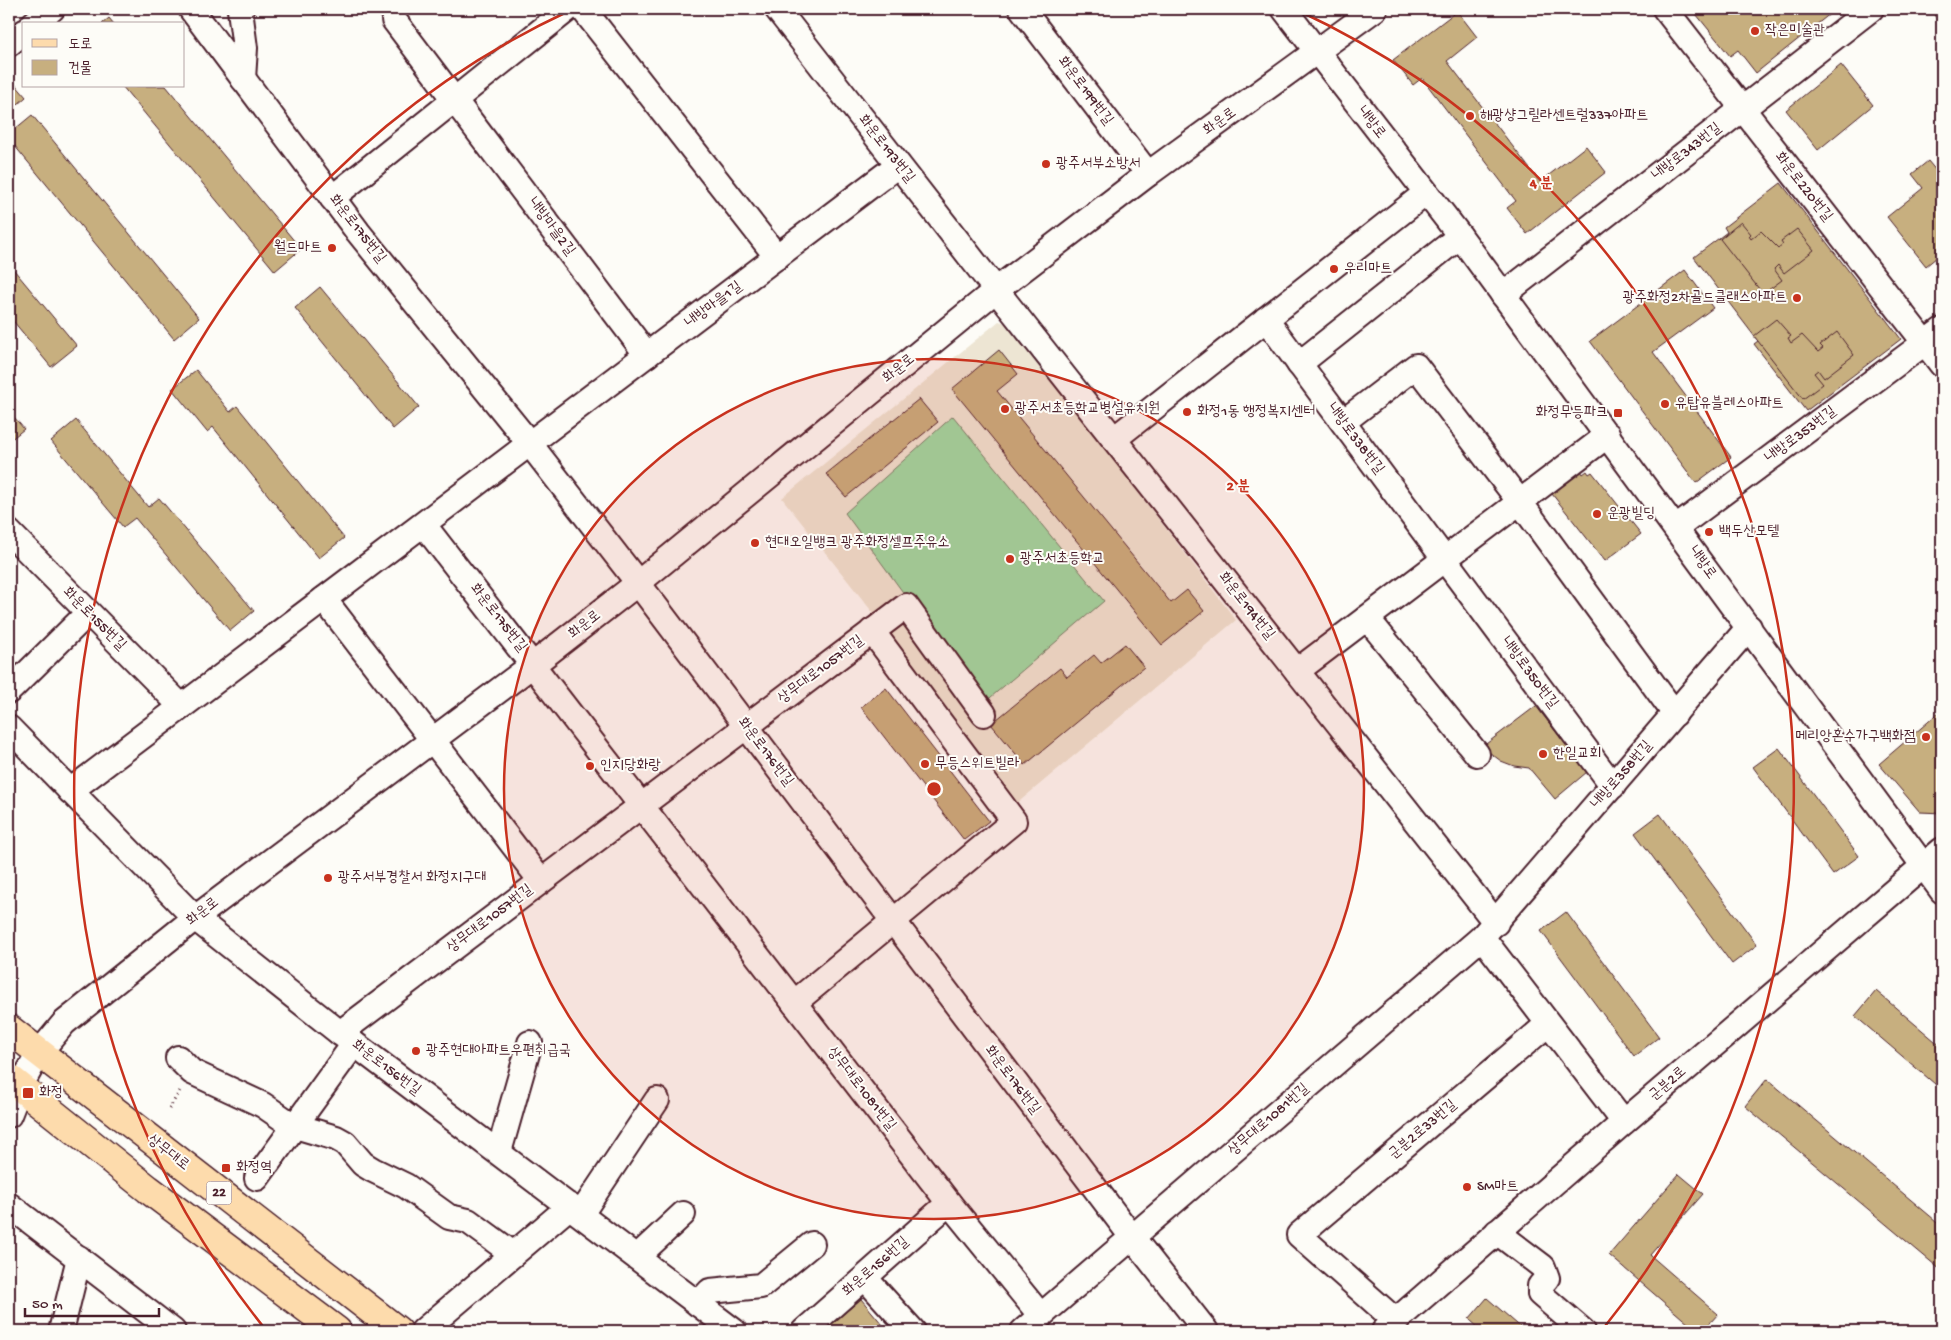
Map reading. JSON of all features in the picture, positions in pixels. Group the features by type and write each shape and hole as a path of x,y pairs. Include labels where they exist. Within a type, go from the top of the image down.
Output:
{"main road":[{"name":"상무대로","path":"9,1029 398,1331"},
{"path":"14,1082 156,1195 337,1331"}],"street":[{"path":"36,22 52,9"},
{"name":"화운로175번길","path":"191,9 332,198 530,444 638,583"},
{"path":"332,198 568,9"},
{"path":"583,9 777,257"},
{"name":"화운로193번길","path":"777,9 996,290"},
{"name":"화운로199번길","path":"1022,9 1148,174"},
{"name":"내방로","path":"1284,9 1460,236 1942,891"},
{"name":"화운로","path":"9,1115 14,1082 64,1023 195,918 534,664 638,583 996,290 1148,174 1375,9"},
{"name":"화운로220번길","path":"1664,9 1743,109 1934,337 1942,365"},
{"name":"내방로343번길","path":"1503,295 1871,9"},
{"path":"240,10 245,48 244,79"},
{"name":"내방마을2길","path":"394,20 647,355"},
{"path":"9,44 22,34"},
{"name":"내방마을1길","path":"530,444 898,165"},
{"path":"1114,439 1426,193"},
{"path":"1298,364 1460,236"},
{"name":"화운로194번길","path":"996,290 1297,671 1489,930"},
{"name":"내방로338번길","path":"1266,319 1445,559"},
{"name":"내방로353번길","path":"1676,528 1934,337"},
{"path":"1343,422 1416,366 1520,502 1676,714"},
{"path":"1297,671 1608,435"},
{"path":"70,791 530,444"},
{"name":"화운로175번길","path":"424,525 534,664 641,806"},
{"name":"화운로155번길","path":"9,532 181,706"},
{"name":"내방로350번길","path":"1445,559 1613,786"},
{"name":"화운로176번길","path":"638,583 1132,1237 1206,1331"},
{"path":"324,598 541,881"},
{"name":"상무대로1057번길","path":"257,1178 294,1126 347,1039 541,881 906,606 984,714"},
{"path":"9,691 88,613"},
{"path":"1367,618 1477,754"},
{"name":"내방로358번길","path":"1489,930 1749,627"},
{"path":"641,806 794,1003 1014,821 877,628"},
{"path":"9,728 195,918"},
{"name":"군분2로","path":"1299,1235 1390,1326 1624,1122 1942,850"},
{"name":"화운로156번길","path":"195,918 347,1039 734,1331"},
{"path":"1489,930 1548,1024 1624,1122"},
{"name":"상무대로1081번길","path":"1022,1331 1489,930"},
{"name":"상무대로1081번길","path":"794,1003 949,1203 1041,1316"},
{"name":"군분2로33번길","path":"1299,1235 1548,1024"},
{"path":"499,1152 530,1042"},
{"path":"178,1058 192,1072 262,1105 294,1126 336,1138 345,1143 368,1167 406,1186 449,1217 468,1221 514,1254"},
{"path":"423,1331 514,1254 576,1210 657,1100"},
{"name":"화운로156번길","path":"804,1331 949,1203"},
{"path":"9,1205 79,1258 150,1323 173,1331"},
{"path":"636,1257 683,1214"},
{"path":"1497,1232 1543,1267 1547,1278 1540,1286 1540,1294 1583,1331"},
{"path":"698,1304 710,1291 753,1287 767,1282 812,1244"},
{"path":"61,1331 79,1258"},
{"path":"865,1278 913,1331"}],"shaded area":[{"name":"광주서초등학교","path":"999,321 1009,324 1236,620 1015,805 882,624 782,498"}],"green space":[{"path":"953,416 1104,601 984,703 845,513"}],"building":[{"path":"1692,9 1836,9 1756,73 1738,50 1730,56"},
{"path":"1942,9 1942,25 1934,15"},
{"name":"해광샹그릴라센트럴337아파트","path":"1457,11 1477,37 1447,61 1540,182 1586,146 1606,172 1527,234 1507,208 1516,201 1422,78 1413,85 1393,60"},
{"path":"109,18 112,22 104,22"},
{"path":"1841,65 1873,105 1818,150 1786,110"},
{"path":"9,77 26,97 9,112"},
{"path":"124,88 168,88 301,249 275,271"},
{"path":"32,115 199,318 174,339 9,139 9,134"},
{"path":"1928,161 1942,178 1942,253 1926,266 1887,217 1923,188 1912,174"},
{"name":"광주화정2차골드클래스아파트","path":"1781,183 1901,339 1806,411 1754,344 1758,341 1694,257 1727,232 1724,227"},
{"path":"1741,222 1751,234 1749,236 1751,239 1761,231 1778,248 1783,244 1781,241 1797,229 1814,250 1784,273 1778,265 1774,269 1782,280 1763,294 1720,239"},
{"path":"9,264 77,346 51,367 9,316"},
{"name":"유탑유블레스아파트","path":"1685,270 1713,308 1653,352 1731,457 1696,483 1590,341"},
{"path":"320,287 419,407 393,429 295,308"},
{"path":"1776,319 1791,336 1788,338 1791,343 1802,335 1818,352 1823,348 1820,345 1837,332 1854,355 1824,378 1818,370 1814,373 1823,384 1803,399 1754,336"},
{"path":"999,350 1018,374 997,391 1171,603 1187,590 1204,611 1162,645 952,389"},
{"path":"196,370 230,412 237,406 344,538 319,558 213,427 207,432 172,389"},
{"path":"919,399 938,422 846,497 826,474"},
{"path":"9,411 24,429 9,441"},
{"path":"76,420 148,507 159,498 254,611 230,631 135,518 123,527 51,441"},
{"name":"운광빌딩","path":"1581,471 1583,474 1587,471 1589,474 1592,472 1641,534 1605,561 1552,494"},
{"path":"1125,644 1144,667 1025,765 991,724 1060,668 1067,677 1094,655 1101,663"},
{"name":"무등스위트빌라","path":"886,688 989,821 964,840 861,707"},
{"path":"1536,706 1587,772 1555,799 1529,768 1514,766 1501,761 1482,747"},
{"name":"메리앙혼수가구백화점","path":"1942,710 1942,813 1920,812 1879,764"},
{"path":"1779,748 1859,856 1833,875 1753,767"},
{"path":"1660,814 1757,945 1732,964 1635,833"},
{"path":"1566,912 1659,1037 1634,1056 1541,931"},
{"path":"1876,991 1942,1047 1942,1090 1855,1016"},
{"path":"1767,1079 1942,1226 1942,1271 1745,1106"},
{"path":"1679,1174 1703,1194 1650,1255 1718,1314 1703,1331 1697,1331 1609,1255"},
{"path":"1487,1298 1525,1331 1482,1331 1469,1319"},
{"path":"861,1299 888,1331 823,1331"}],"place":[{"name":"작은미술관","path":"1755,31"},
{"name":"해광샹그릴라센트럴337아파트","path":"1470,116"},
{"name":"광주서부소방서","path":"1046,164"},
{"name":"월드마트","path":"332,248"},
{"name":"우리마트","path":"1334,269"},
{"name":"광주화정2차골드클래스아파트","path":"1797,298"},
{"name":"유탑유블레스아파트","path":"1665,404"},
{"name":"광주서초등학교병설유치원","path":"1005,409"},
{"name":"화정1동 행정복지센터","path":"1187,412"},
{"name":"화정무등파크","path":"1618,413"},
{"name":"운광빌딩","path":"1597,514"},
{"name":"백두산모텔","path":"1709,532"},
{"name":"현대오일뱅크 광주화정셀프주유소","path":"755,543"},
{"name":"광주서초등학교","path":"1010,559"},
{"name":"메리앙혼수가구백화점","path":"1926,737"},
{"name":"한일교회","path":"1543,754"},
{"name":"무등스위트빌라","path":"925,764"},
{"name":"인지당화랑","path":"590,766"},
{"name":"광주서부경찰서 화정지구대","path":"328,878"},
{"name":"광주현대아파트우편취급국","path":"416,1051"},
{"name":"화정","path":"28,1093"},
{"name":"화정역","path":"226,1168"},
{"name":"SM마트","path":"1467,1187"}]}
